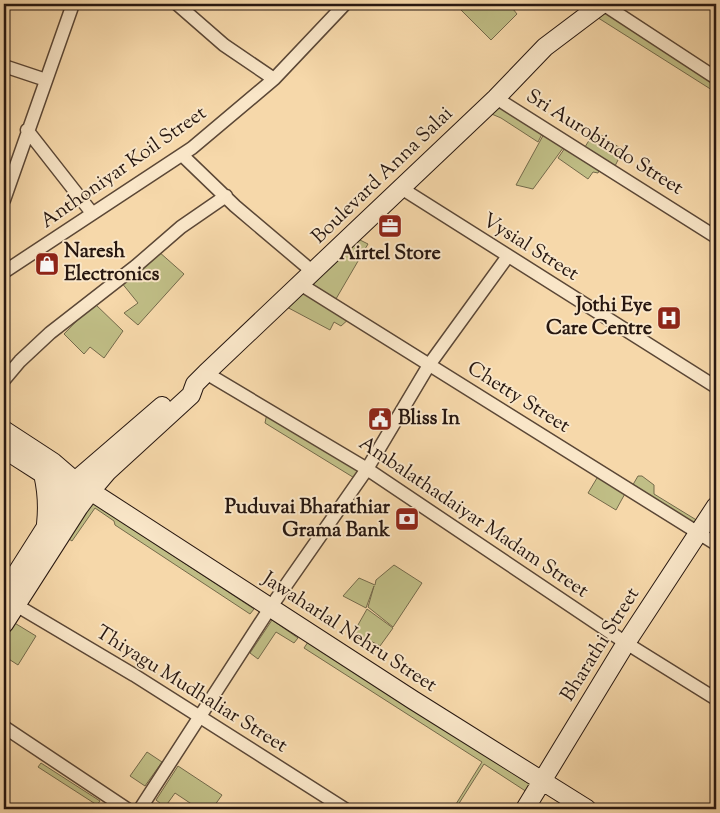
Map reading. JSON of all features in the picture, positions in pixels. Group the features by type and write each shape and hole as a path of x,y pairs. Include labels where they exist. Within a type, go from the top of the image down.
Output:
{"main road":[{"name":"Boulevard Anna Salai","path":"4,624 10,599 45,527 70,488 182,388 201,378 496,98 545,47 602,4"},
{"name":"Boulevard Anna Salai","path":"10,599 90,491 108,471 191,395 201,378"},
{"path":"4,430 53,462 70,488 79,507"},
{"path":"4,449 43,474 70,488"},
{"path":"43,474 47,490 48,508 45,527"},
{"name":"Jawaharlal Nehru Street","path":"70,488 90,491 270,608 587,809"},
{"name":"Bharathi Street","path":"525,809 626,643 716,506"}],"street":[{"path":"4,200 9,165 27,130 73,4"},
{"path":"177,4 224,45 274,79"},
{"name":"Anthoniyar Koil Street","path":"4,272 192,148 274,79 345,4"},
{"path":"602,4 716,78"},
{"path":"4,66 46,80"},
{"name":"Sri Aurobindo Street","path":"496,98 716,237"},
{"path":"27,130 92,213"},
{"name":"Chetty Street","path":"182,155 226,196 307,278 429,365 716,544"},
{"name":"Vysial Street","path":"400,188 716,387"},
{"path":"4,380 20,361 50,334 136,266 181,227 226,196"},
{"path":"140,809 270,608 367,469 429,365 508,256"},
{"name":"Ambalathadaiyar Madam Street","path":"201,378 367,469 626,643 716,699"},
{"name":"Thiyagu Mudhaliar Street","path":"10,599 200,716 345,809"},
{"path":"4,727 127,809"}],"shaded area":[{"path":"455,4 509,4 517,14 491,40"},
{"path":"603,5 716,81 716,85 712,90 592,14"},
{"path":"497,100 544,130 538,142 501,118 487,112"},
{"path":"595,131 623,150 613,170 583,150"},
{"path":"545,132 566,144 533,189 516,185"},
{"path":"567,145 601,166 598,173 593,172 588,179 558,158"},
{"path":"352,236 368,244 333,304 301,284"},
{"path":"158,251 184,274 138,325 124,313 138,303 121,282"},
{"path":"300,286 350,318 341,326 334,322 330,330 283,305"},
{"path":"94,303 123,331 104,358 90,347 84,354 64,334"},
{"path":"267,413 363,469 356,479 265,423"},
{"path":"600,473 627,490 616,510 588,493"},
{"path":"638,476 642,476 654,485 654,494 703,524 699,532 631,488"},
{"path":"90,501 254,609 250,614 115,525 114,521 95,508 72,541 66,537"},
{"path":"394,565 422,583 393,627 368,607 374,586 366,608 343,596 359,578 375,585 376,580"},
{"path":"367,609 393,628 380,646 354,632"},
{"path":"272,620 298,638 294,643 276,632 258,659 250,653"},
{"path":"13,622 36,636 18,665 4,656 4,637"},
{"path":"308,642 531,785 527,792 484,764 458,805 456,804 482,762 304,648"},
{"path":"147,752 162,762 145,786 130,776"},
{"path":"41,763 100,801 97,805 38,767"},
{"path":"178,766 222,795 212,809 199,809 175,793 165,807 156,800"}],"place":[{"name":"Airtel Store","path":"390,226"},
{"name":"Naresh Electronics","path":"47,264"},
{"name":"Jothi Eye Care Centre","path":"669,318"},
{"name":"Bliss In","path":"380,419"},
{"name":"Puduvai Bharathiar Grama Bank","path":"407,519"}]}
